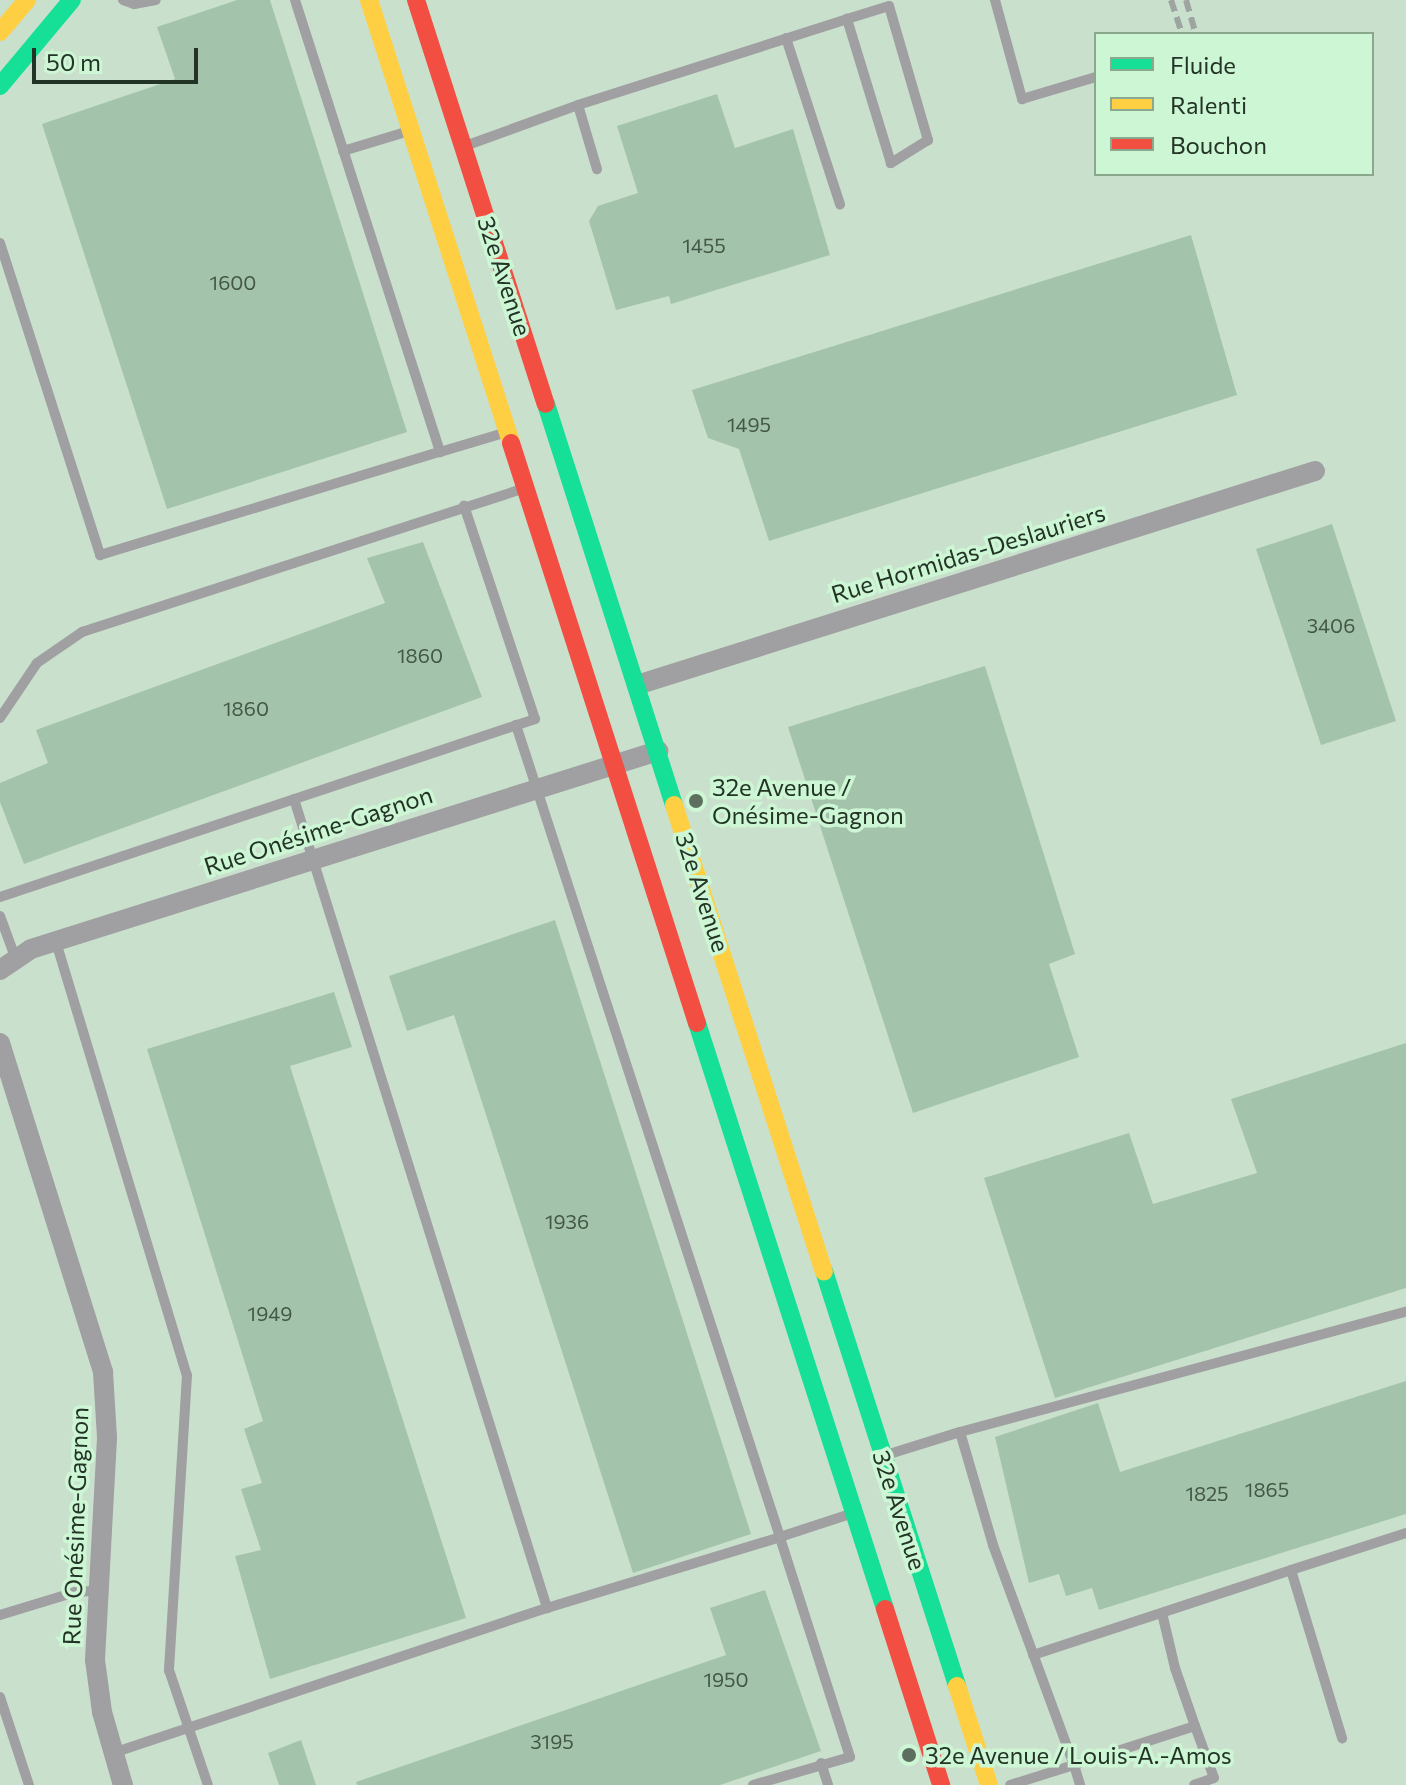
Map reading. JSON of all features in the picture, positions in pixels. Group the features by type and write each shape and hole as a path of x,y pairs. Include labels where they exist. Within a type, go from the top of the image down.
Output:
{"street":[{"path":"0,32 27,0"},
{"path":"0,86 72,0"},
{"name":"32e Avenue","path":"369,0 941,1785"},
{"name":"32e Avenue","path":"416,0 989,1785"},
{"name":"Rue Hormidas-Deslauriers","path":"637,685 1315,471"},
{"name":"Rue Onésime-Gagnon","path":"7,964 56,942 658,751"},
{"name":"Rue Onésime-Gagnon","path":"0,1043 103,1372 107,1438 97,1591 96,1674 123,1785"}],"lane":[{"path":"123,0 134,4 156,0"},
{"path":"295,0 440,452"},
{"path":"995,0 1022,99 1094,78"},
{"path":"463,146 578,105 786,38 847,19 889,6 928,140 891,163 847,19"},
{"path":"786,38 840,204"},
{"path":"578,105 597,169"},
{"path":"343,151 411,131"},
{"path":"0,243 100,555 509,432"},
{"path":"0,718 37,663 82,632 526,487"},
{"path":"0,897 535,719 464,506"},
{"path":"516,725 850,1757 753,1785"},
{"path":"294,799 315,858 547,1608"},
{"path":"0,916 7,964"},
{"path":"56,942 187,1375 169,1670 208,1785"},
{"path":"883,1456 960,1432 1406,1312"},
{"path":"960,1432 993,1545 1080,1785"},
{"path":"113,1753 547,1608 853,1513"},
{"path":"1033,1655 1406,1533"},
{"path":"1291,1570 1342,1738"},
{"path":"0,1615 75,1592 97,1591"},
{"path":"1162,1613 1175,1668 1214,1778 1194,1785"},
{"path":"0,1697 29,1785"},
{"path":"1010,1785 1195,1726"},
{"path":"821,1763 828,1785"}],"building":[{"path":"237,0 270,0 407,432 167,509 42,124 175,79 157,27"},
{"path":"717,94 735,148 793,129 830,255 671,304 669,296 616,310 589,221 598,206 638,193 617,126"},
{"path":"1191,235 1237,395 769,541 739,449 708,438 692,390"},
{"path":"1332,524 1396,721 1321,745 1256,549"},
{"path":"423,542 482,697 24,864 0,802 0,783 48,763 36,730 385,603 367,558"},
{"path":"985,666 1075,954 1049,964 1079,1057 913,1113 788,727"},
{"path":"555,920 751,1534 633,1573 454,1015 407,1031 389,976"},
{"path":"334,992 352,1047 290,1066 466,1618 270,1679 235,1556 261,1550 241,1489 262,1483 244,1429 263,1421 147,1049"},
{"path":"1406,1043 1406,1288 1055,1398 984,1178 1129,1133 1153,1204 1257,1173 1231,1099"},
{"path":"1406,1381 1406,1514 1099,1610 1092,1588 1066,1596 1059,1574 1029,1583 995,1437 1098,1403 1120,1472"},
{"path":"765,1590 821,1751 720,1785 357,1785 356,1782 726,1655 710,1608"},
{"path":"301,1740 316,1785 279,1785 268,1753"}],"railway":[{"path":"1171,0 1181,32"},
{"path":"1186,0 1195,32"}],"traffic: fast":[{"path":"0,86 72,0"},
{"path":"546,404 674,805"},
{"path":"697,1023 885,1609"},
{"path":"824,1271 957,1686"}],"traffic: slow":[{"path":"0,32 27,0"},
{"path":"369,0 511,443"},
{"path":"674,805 824,1271"},
{"path":"957,1686 989,1785"}],"traffic: jam":[{"path":"416,0 546,404"},
{"path":"511,443 697,1023"},
{"path":"885,1609 941,1785"}],"place":[{"name":"32e Avenue / Onésime-Gagnon","path":"696,801"},
{"name":"32e Avenue / Louis-A.-Amos","path":"909,1755"}]}
